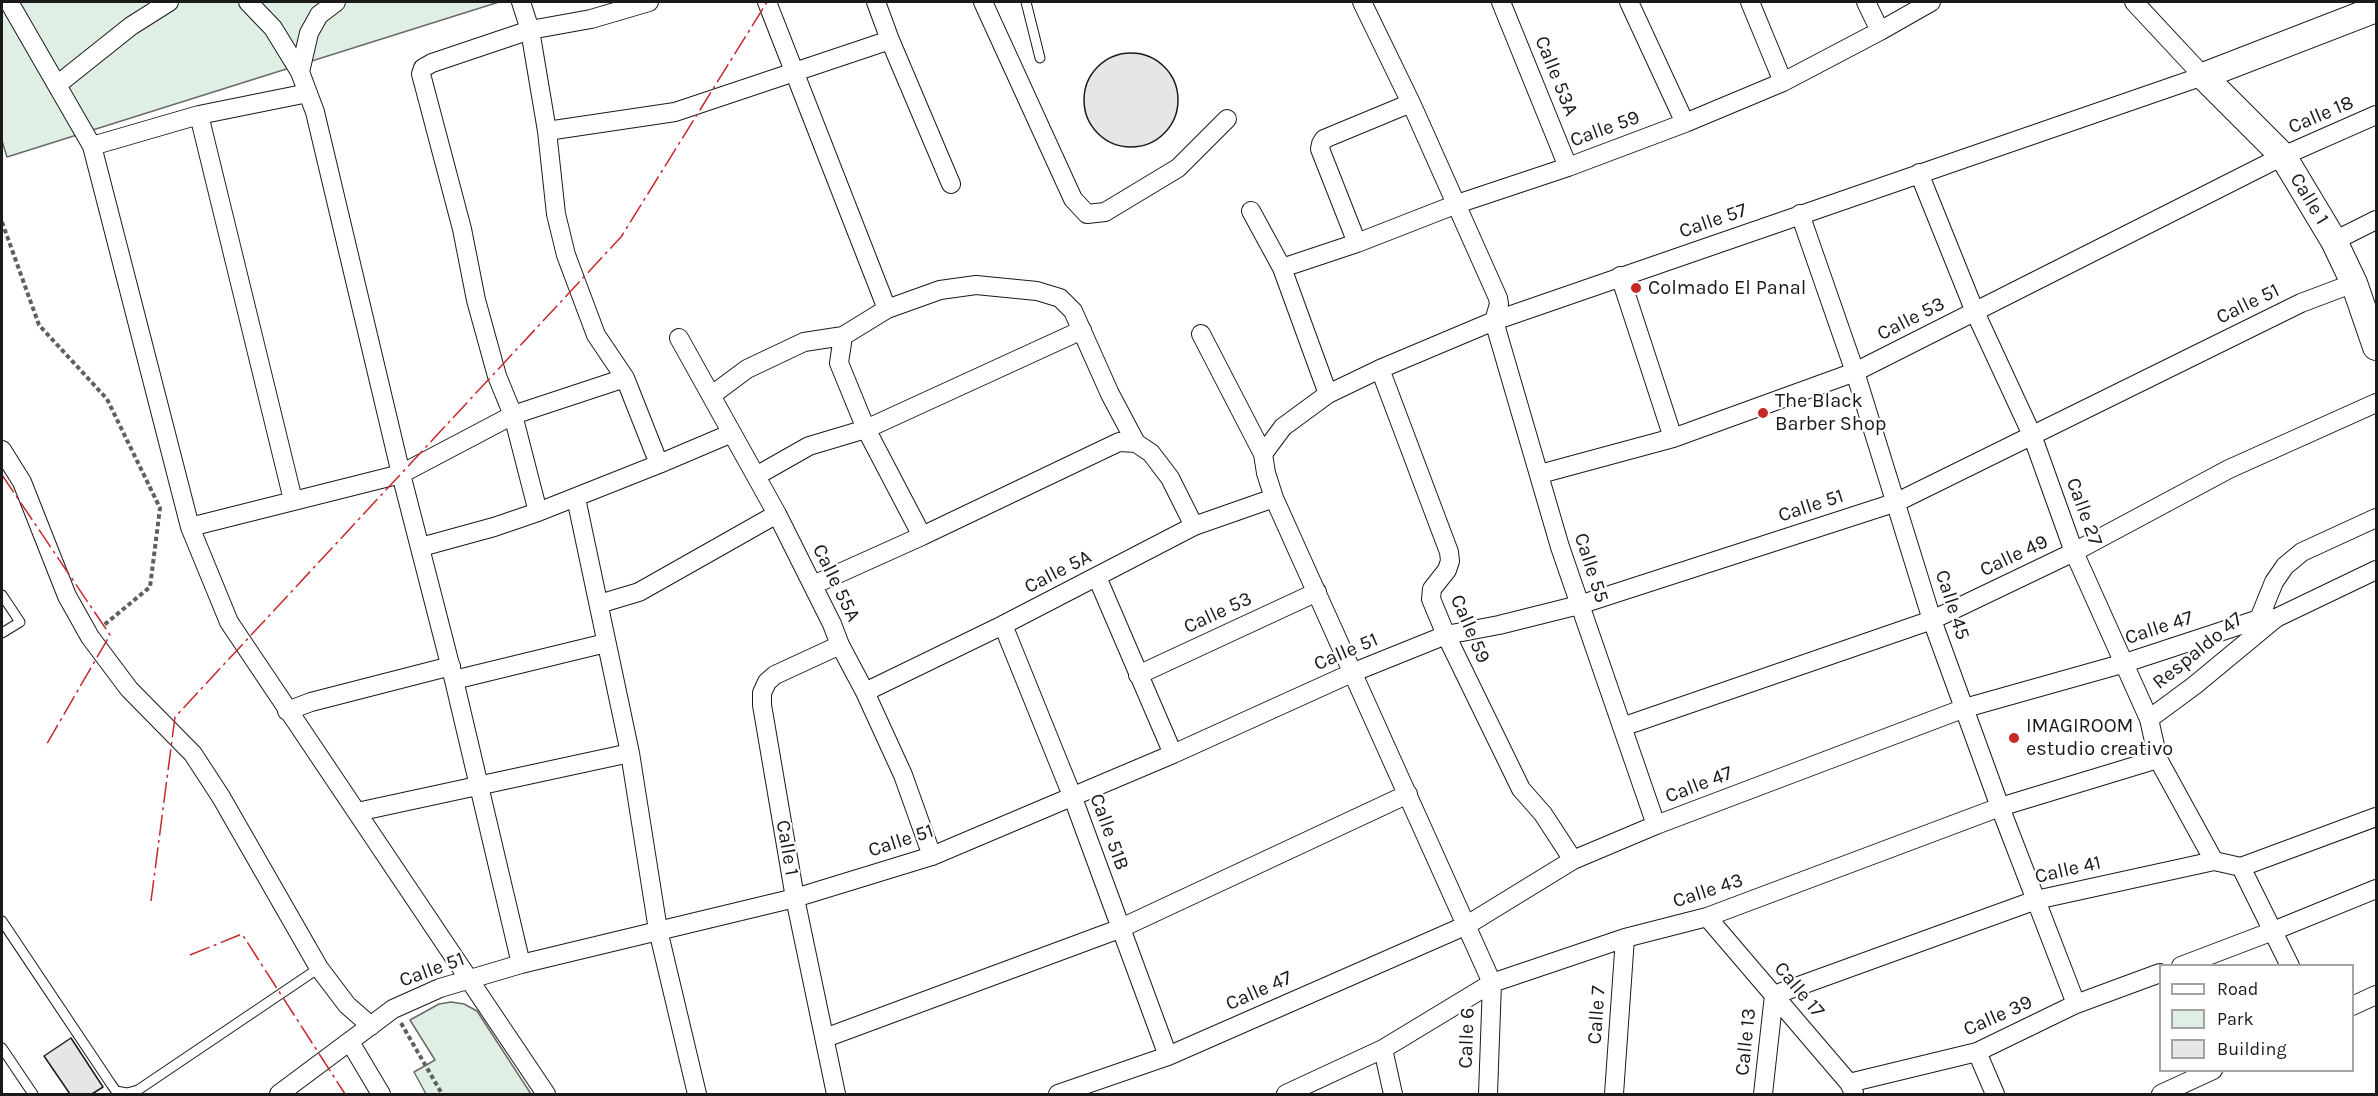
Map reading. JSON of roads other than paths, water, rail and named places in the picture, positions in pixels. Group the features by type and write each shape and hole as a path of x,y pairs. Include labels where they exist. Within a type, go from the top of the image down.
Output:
{"street":[{"path":"9,2 92,146 190,527 229,622 546,1095"},
{"path":"57,85 131,26 169,2"},
{"path":"248,2 273,28 300,72 315,112 401,474 452,673 520,964"},
{"path":"300,72 309,33 319,15 336,2"},
{"path":"521,2 531,30 548,131 556,214 566,255 596,335 625,378 660,464"},
{"path":"538,512 513,415 497,376 476,300 462,229 422,74 423,68 531,30 591,19 644,2"},
{"path":"767,2 792,71 887,309"},
{"path":"876,2 951,184"},
{"path":"983,2 1073,199 1088,214 1105,212 1178,168 1227,119"},
{"name":"Calle 55","path":"1362,2 1457,204 1498,298 1499,304 1494,321 1560,547 1656,825"},
{"name":"Calle 53A","path":"1501,2 1568,166"},
{"path":"1629,2 1685,123"},
{"path":"1750,2 1783,82"},
{"path":"1866,2 1880,31"},
{"name":"Calle 59","path":"1281,268 1357,243 1457,204 1685,123 1783,82 1930,2"},
{"path":"2134,2 2204,76 2376,9"},
{"path":"548,131 675,112 890,40"},
{"name":"Calle 1","path":"2204,76 2283,156 2334,241 2354,283 2375,337"},
{"name":"Calle 57","path":"1263,454 1283,427 1328,394 1380,369 1494,321 2204,76"},
{"path":"92,146 199,115 308,93"},
{"path":"1357,243 1320,149 1321,144 1324,139 1411,104"},
{"path":"199,115 293,500"},
{"name":"Calle 18","path":"2283,156 2376,115"},
{"name":"Calle 53","path":"1540,474 1673,438 1855,372 2283,156"},
{"name":"Calle 27","path":"1919,173 1975,312 2032,435 2074,552 2149,719 2158,759 2214,861"},
{"path":"1251,211 1281,268 1328,394"},
{"name":"Calle 45","path":"1800,214 1855,372 1932,620 2000,807 2076,1005"},
{"path":"2334,241 2376,220"},
{"path":"1620,276 1673,438"},
{"name":"Calle 51","path":"279,1095 393,1009 419,996 520,964 795,898 932,856 1073,798 1354,672 1446,635 1499,625 1579,605 1897,502 2301,303 2354,283"},
{"path":"712,395 747,369 804,342 843,336 887,309 940,291 976,285 1037,291 1060,298 1073,311 1110,394 1136,443 1151,453 1170,478 1194,526"},
{"path":"756,476 808,446 866,429 1082,330"},
{"path":"1201,334 1263,454 1274,498 1492,983"},
{"path":"843,336 839,363 866,429 922,536"},
{"name":"Calle 55A","path":"679,338 777,514 813,585 903,775 932,856"},
{"name":"Calle 59","path":"1380,369 1449,552 1450,561 1447,570 1432,589 1431,599 1446,635 1521,789 1543,814 1573,860"},
{"path":"190,527 401,474 513,415 625,378"},
{"name":"Calle 49","path":"1622,727 1932,620 2074,552 2229,469 2376,404"},
{"path":"421,547 538,512 732,433"},
{"path":"813,585 1119,442 1136,443"},
{"path":"2,450 22,482 67,596 90,637 129,689 193,754 221,797 319,968 347,1005 371,1026"},
{"path":"576,498 630,753 658,930 697,1095"},
{"name":"Calle 5A","path":"865,692 1004,625 1194,526 1274,498"},
{"path":"599,604 639,592 777,514"},
{"path":"2268,618 2274,582 2285,566 2302,552 2376,518"},
{"name":"Calle 47","path":"1058,1095 1168,1056 1467,925 1573,860 1656,825 1965,708 2125,663 2268,618 2376,570"},
{"path":"1097,577 1173,754"},
{"name":"Calle 53","path":"1138,675 1317,592"},
{"name":"Respaldo 47","path":"2149,719 2195,685 2268,618"},
{"name":"Calle 51B","path":"1004,625 1073,798 1119,929 1168,1056"},
{"path":"287,711 311,702 606,643"},
{"name":"Calle 1","path":"836,1095 795,898 762,705 762,693 775,675 840,645"},
{"path":"357,812 478,784 630,753"},
{"name":"Calle 43","path":"1286,1095 1383,1049 1492,983 1625,938 1707,917 2000,807 2158,759"},
{"path":"825,1038 1119,929 1408,794"},
{"path":"2289,964 2241,867 2376,817"},
{"name":"Calle 41","path":"1774,995 2036,900 2214,861 2241,867"},
{"path":"2186,964 2376,889"},
{"name":"Calle 17","path":"1707,917 1852,1089"},
{"name":"Calle 7","path":"1614,1095 1625,938"},
{"name":"Calle 39","path":"1852,1089 1977,1052 2076,1005 2159,973"},
{"name":"Calle 6","path":"1488,1095 1492,983"},
{"name":"Calle 13","path":"1763,1095 1774,995"},
{"path":"2354,1005 2376,995"},
{"path":"351,1042 381,1095"},
{"path":"1383,1049 1393,1095"},
{"path":"1977,1052 1995,1095"},
{"path":"2161,1095 2211,1072"}],"lane":[{"path":"1026,2 1040,58"},
{"path":"2,595 20,622 2,633"},
{"path":"2,921 116,1091 127,1094 138,1090 319,968"},
{"path":"2,1048 33,1095"}],"place":[{"name":"Colmado El Panal","path":"1636,288"},
{"name":"The Black Barber Shop","path":"1763,413"},
{"name":"IMAGIROOM estudio creativo","path":"2014,738"}]}
